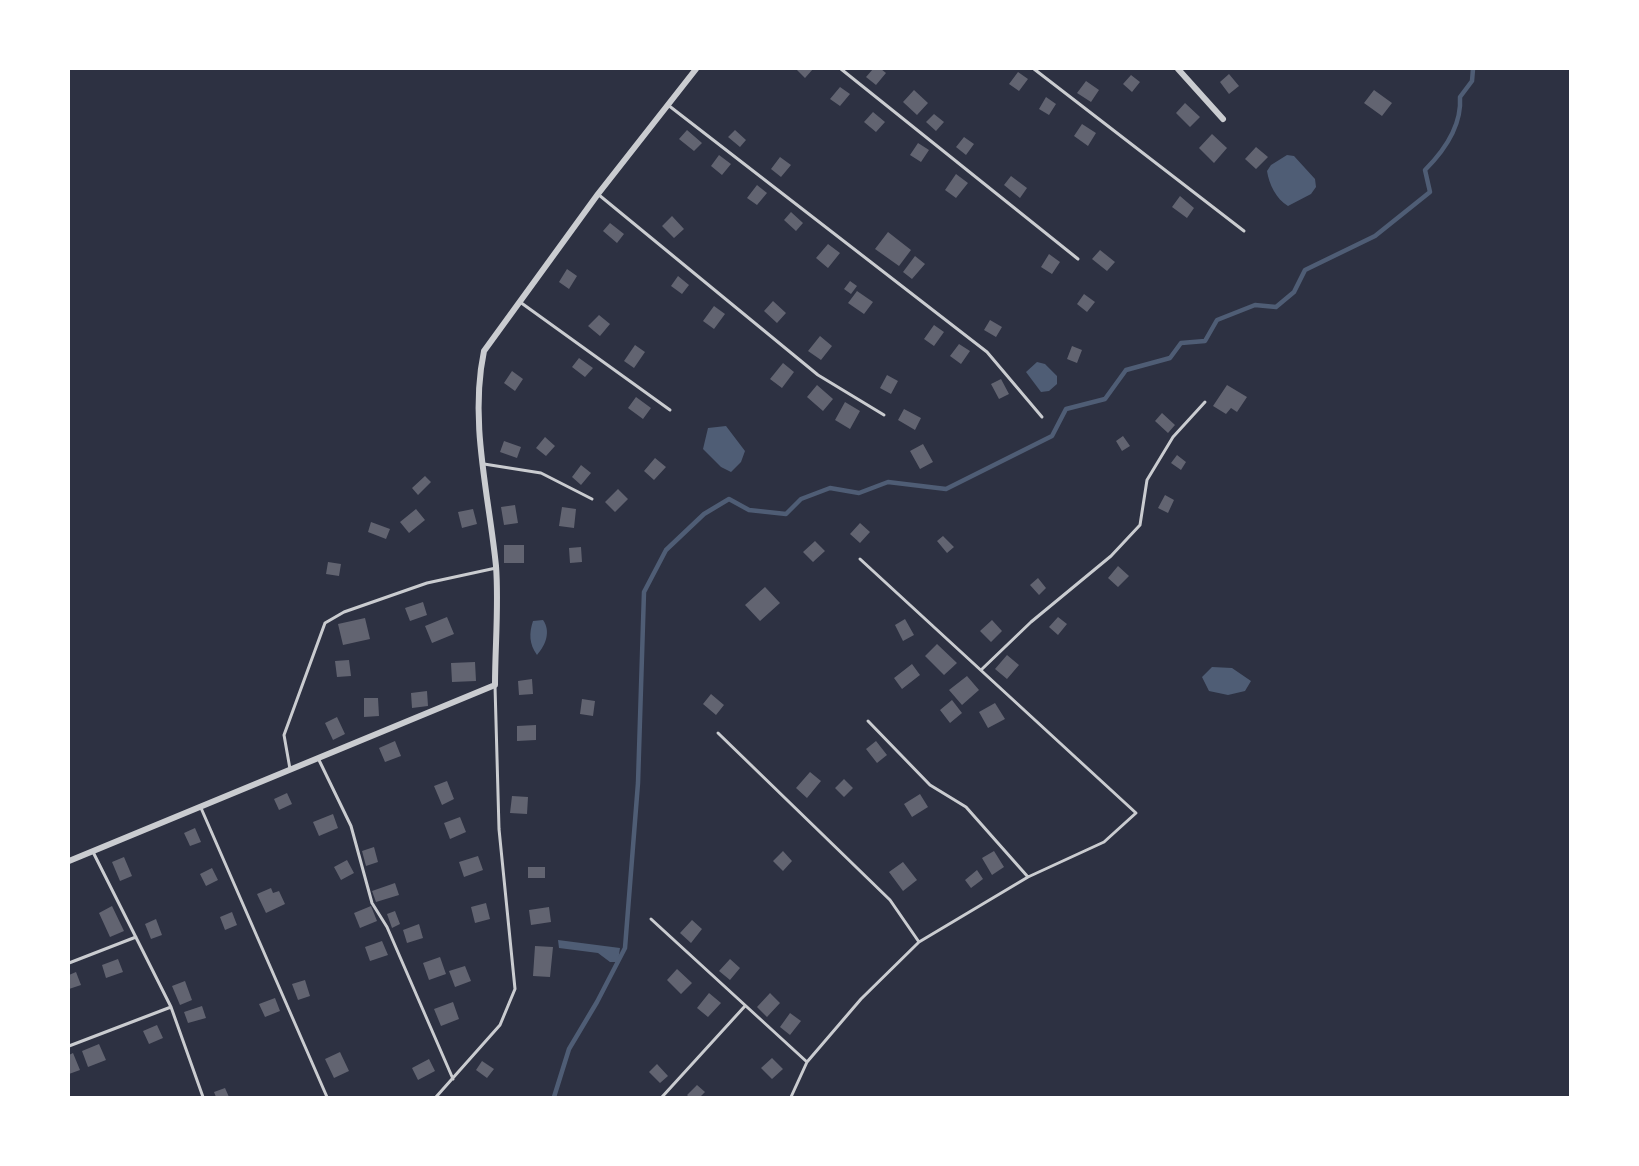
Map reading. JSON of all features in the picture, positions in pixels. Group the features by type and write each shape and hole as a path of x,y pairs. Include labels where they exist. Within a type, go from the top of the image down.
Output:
{"street":[{"path":"69,861 201,808 317,757 495,686 496,568 482,463 477,381 484,351 598,194 696,69"},
{"path":"1178,69 1223,119"}],"lane":[{"path":"841,69 1078,259"},
{"path":"1034,69 1245,231"},
{"path":"667,104 987,352 1042,417"},
{"path":"598,194 818,375 884,415"},
{"path":"519,301 670,410"},
{"path":"981,670 1031,622 1111,556 1140,525 1147,480 1173,437 1205,402"},
{"path":"482,463 541,473 592,499"},
{"path":"791,1097 807,1062 861,999 919,942 1028,877 1104,842 1136,813 860,559"},
{"path":"290,769 284,735 325,623 344,612 427,583 496,568"},
{"path":"436,1097 500,1024 515,989 499,829 495,686"},
{"path":"868,721 930,785 966,807 1028,877"},
{"path":"718,733 890,900 919,942"},
{"path":"317,757 351,826 372,903 387,927 453,1079"},
{"path":"201,808 327,1097"},
{"path":"93,852 171,1008 202,1097"},
{"path":"651,919 807,1062"},
{"path":"69,963 136,937"},
{"path":"662,1097 745,1006"},
{"path":"69,1046 171,1008"}],"water":[{"path":"1287,155 1294,156 1315,179 1316,187 1311,194 1288,206 1274,191 1267,171 1271,165"},
{"path":"1037,362 1045,364 1057,376 1057,384 1049,391 1041,392 1026,372"},
{"path":"726,426 745,451 741,462 731,472 721,467 703,449 708,428"},
{"path":"543,620 547,633 543,647 537,655 531,643 531,630 533,621"},
{"path":"1212,667 1232,668 1251,681 1245,691 1228,695 1209,691 1202,677"},
{"path":"558,940 620,948 618,962 610,962 598,953 559,948"}],"building":[{"path":"796,69 813,69 805,78"},
{"path":"873,69 881,69 886,73 876,85 866,77"},
{"path":"1018,72 1028,79 1019,91 1009,84"},
{"path":"1229,74 1239,86 1229,94 1220,82"},
{"path":"1131,75 1140,82 1132,92 1123,84"},
{"path":"1086,81 1099,90 1091,102 1077,93"},
{"path":"840,87 850,94 840,106 830,99"},
{"path":"914,90 928,103 917,115 903,102"},
{"path":"1374,90 1392,103 1382,116 1364,103"},
{"path":"1046,97 1056,104 1049,115 1039,109"},
{"path":"1185,103 1200,117 1190,127 1176,113"},
{"path":"873,112 885,122 876,132 864,122"},
{"path":"934,114 944,122 936,131 926,122"},
{"path":"1082,124 1096,133 1088,146 1074,136"},
{"path":"687,130 702,143 694,151 679,139"},
{"path":"735,130 746,140 740,147 728,137"},
{"path":"1212,134 1227,148 1214,163 1199,148"},
{"path":"964,137 974,144 966,155 956,147"},
{"path":"918,143 929,150 921,162 910,155"},
{"path":"1256,147 1268,157 1256,169 1245,159"},
{"path":"719,155 731,164 722,175 711,166"},
{"path":"780,157 791,165 781,177 771,169"},
{"path":"956,174 968,183 956,198 945,190"},
{"path":"1011,176 1027,188 1020,198 1004,185"},
{"path":"757,185 767,193 757,205 747,198"},
{"path":"1180,196 1194,208 1187,218 1172,207"},
{"path":"791,212 803,223 796,231 784,220"},
{"path":"672,216 684,229 674,238 662,226"},
{"path":"610,223 624,234 617,243 603,231"},
{"path":"888,232 911,250 899,266 875,249"},
{"path":"828,244 840,253 828,268 816,258"},
{"path":"1100,250 1115,262 1107,271 1092,259"},
{"path":"1049,254 1060,262 1052,274 1041,267"},
{"path":"915,256 925,264 912,279 903,272"},
{"path":"567,269 577,276 569,289 559,282"},
{"path":"678,276 689,285 682,294 671,286"},
{"path":"850,281 857,286 851,294 844,289"},
{"path":"857,291 873,302 864,314 848,303"},
{"path":"1084,294 1095,302 1087,312 1077,304"},
{"path":"773,301 786,313 777,323 764,311"},
{"path":"714,306 725,314 714,329 703,321"},
{"path":"599,315 610,324 600,336 588,326"},
{"path":"990,320 1002,327 996,337 984,330"},
{"path":"934,325 944,332 934,346 924,339"},
{"path":"820,336 832,346 821,360 808,351"},
{"path":"959,344 970,351 961,364 950,356"},
{"path":"635,345 645,352 634,368 624,361"},
{"path":"1072,346 1082,350 1077,363 1067,359"},
{"path":"579,358 593,368 585,377 572,367"},
{"path":"783,363 794,372 782,388 770,379"},
{"path":"512,371 523,379 515,391 504,383"},
{"path":"887,375 898,381 891,394 880,388"},
{"path":"1001,379 1009,394 999,399 991,384"},
{"path":"817,385 833,399 823,411 807,397"},
{"path":"1227,385 1247,397 1237,412 1231,408 1226,414 1213,406"},
{"path":"636,397 651,408 643,419 628,408"},
{"path":"845,402 860,411 850,429 835,420"},
{"path":"904,409 921,418 915,430 898,420"},
{"path":"1162,413 1175,425 1168,433 1155,421"},
{"path":"1123,436 1130,446 1122,451 1116,441"},
{"path":"545,437 555,446 546,456 536,448"},
{"path":"504,441 521,447 517,458 500,452"},
{"path":"923,444 933,462 920,469 910,451"},
{"path":"1177,455 1186,462 1181,470 1171,463"},
{"path":"655,458 666,467 654,480 644,471"},
{"path":"581,465 591,473 581,485 572,477"},
{"path":"425,476 431,482 418,495 412,488"},
{"path":"618,489 628,499 615,512 605,502"},
{"path":"1165,495 1174,500 1168,513 1158,508"},
{"path":"515,505 518,523 504,525 501,507"},
{"path":"562,507 576,509 574,528 559,526"},
{"path":"416,509 425,520 409,533 400,522"},
{"path":"473,509 477,524 462,528 458,512"},
{"path":"371,522 390,529 386,539 368,532"},
{"path":"860,523 870,532 860,543 850,534"},
{"path":"943,536 954,547 947,553 937,541"},
{"path":"815,541 825,551 813,562 803,552"},
{"path":"504,545 524,545 524,563 504,563"},
{"path":"581,547 582,562 570,563 569,548"},
{"path":"328,562 341,564 339,576 326,574"},
{"path":"1118,566 1129,576 1118,587 1108,578"},
{"path":"1038,578 1046,588 1039,595 1030,585"},
{"path":"765,587 780,603 760,621 745,605"},
{"path":"423,602 427,615 410,621 405,608"},
{"path":"447,617 454,634 432,643 425,626"},
{"path":"1058,617 1067,624 1058,635 1049,627"},
{"path":"365,618 370,639 343,645 338,624"},
{"path":"905,619 914,635 903,641 895,625"},
{"path":"992,620 1002,631 991,642 980,631"},
{"path":"937,644 957,663 944,675 925,656"},
{"path":"1007,655 1019,665 1007,679 995,669"},
{"path":"349,660 351,676 337,677 335,661"},
{"path":"475,662 476,681 452,682 451,663"},
{"path":"912,664 920,675 902,689 894,678"},
{"path":"967,676 979,690 962,705 949,690"},
{"path":"532,679 533,694 519,695 518,681"},
{"path":"427,691 428,706 412,708 411,693"},
{"path":"711,694 724,705 716,715 703,704"},
{"path":"364,698 378,698 379,716 364,717"},
{"path":"582,699 595,701 593,716 580,714"},
{"path":"952,700 962,713 950,723 940,710"},
{"path":"995,703 1005,719 988,728 979,712"},
{"path":"337,717 345,734 333,740 325,723"},
{"path":"536,725 536,740 517,741 517,726"},
{"path":"395,741 401,756 385,762 379,748"},
{"path":"876,741 887,755 877,763 866,749"},
{"path":"810,772 821,781 807,798 796,788"},
{"path":"844,779 853,788 844,797 835,788"},
{"path":"447,781 454,799 442,805 434,786"},
{"path":"287,793 292,804 279,810 274,799"},
{"path":"920,794 928,807 912,817 904,804"},
{"path":"512,796 528,797 527,814 510,813"},
{"path":"333,814 338,828 319,836 313,822"},
{"path":"460,817 466,832 450,839 444,823"},
{"path":"195,828 201,842 190,846 184,833"},
{"path":"374,847 378,862 366,866 362,851"},
{"path":"783,851 792,861 783,871 773,861"},
{"path":"994,851 1004,867 992,875 982,858"},
{"path":"478,856 483,870 464,877 459,862"},
{"path":"124,857 132,876 120,881 112,862"},
{"path":"347,860 354,873 341,880 334,867"},
{"path":"903,862 917,880 903,891 889,872"},
{"path":"528,867 545,867 545,878 528,878"},
{"path":"212,868 218,880 206,886 200,874"},
{"path":"977,870 983,879 971,888 965,880"},
{"path":"395,883 399,895 376,902 372,891"},
{"path":"271,888 273,893 279,891 285,904 266,913 257,894"},
{"path":"486,903 490,919 475,923 471,907"},
{"path":"112,906 124,931 110,937 99,913"},
{"path":"371,906 377,921 360,928 354,913"},
{"path":"549,907 551,922 531,925 529,910"},
{"path":"395,911 400,924 392,928 387,914"},
{"path":"232,912 237,925 225,930 220,917"},
{"path":"156,919 162,935 151,939 145,924"},
{"path":"692,920 702,929 691,943 680,933"},
{"path":"419,924 423,938 407,943 403,930"},
{"path":"382,941 388,955 370,961 365,947"},
{"path":"535,946 553,947 550,977 533,976"},
{"path":"440,957 446,974 429,980 423,963"},
{"path":"118,959 123,972 106,978 102,965"},
{"path":"730,959 740,968 730,980 719,971"},
{"path":"465,966 471,981 455,987 449,971"},
{"path":"677,969 692,983 681,994 667,980"},
{"path":"76,972 81,985 69,989 69,975"},
{"path":"305,980 310,996 298,1000 292,984"},
{"path":"185,981 192,1000 180,1005 172,986"},
{"path":"709,993 721,1003 708,1017 697,1008"},
{"path":"770,993 780,1003 767,1017 757,1007"},
{"path":"275,998 280,1011 265,1017 259,1004"},
{"path":"453,1002 459,1019 441,1026 434,1009"},
{"path":"202,1006 206,1018 188,1023 184,1012"},
{"path":"790,1013 801,1021 790,1035 780,1027"},
{"path":"157,1025 163,1038 149,1044 143,1031"},
{"path":"99,1044 106,1060 88,1067 82,1051"},
{"path":"340,1052 349,1071 334,1078 325,1059"},
{"path":"73,1053 80,1070 69,1074 69,1055"},
{"path":"772,1058 783,1069 772,1079 761,1068"},
{"path":"429,1059 435,1071 418,1080 412,1068"},
{"path":"482,1061 494,1069 487,1078 476,1070"},
{"path":"657,1064 668,1076 660,1083 649,1072"},
{"path":"697,1085 705,1092 700,1097 689,1097 687,1095"},
{"path":"225,1088 229,1097 216,1097 214,1092"}],"waterway":[{"path":"554,1097 569,1049 625,948 638,783 644,592 666,550 704,514 729,499 749,510 786,514 801,499 830,488 859,493 888,482 946,489 1052,436 1066,409 1105,399 1126,370 1170,358 1181,343 1205,341 1217,320 1255,305 1276,307 1294,292 1305,270 1375,236 1430,192 1425,170 1439,155 1455,128 1460,97 1472,81 1473,69"}]}
